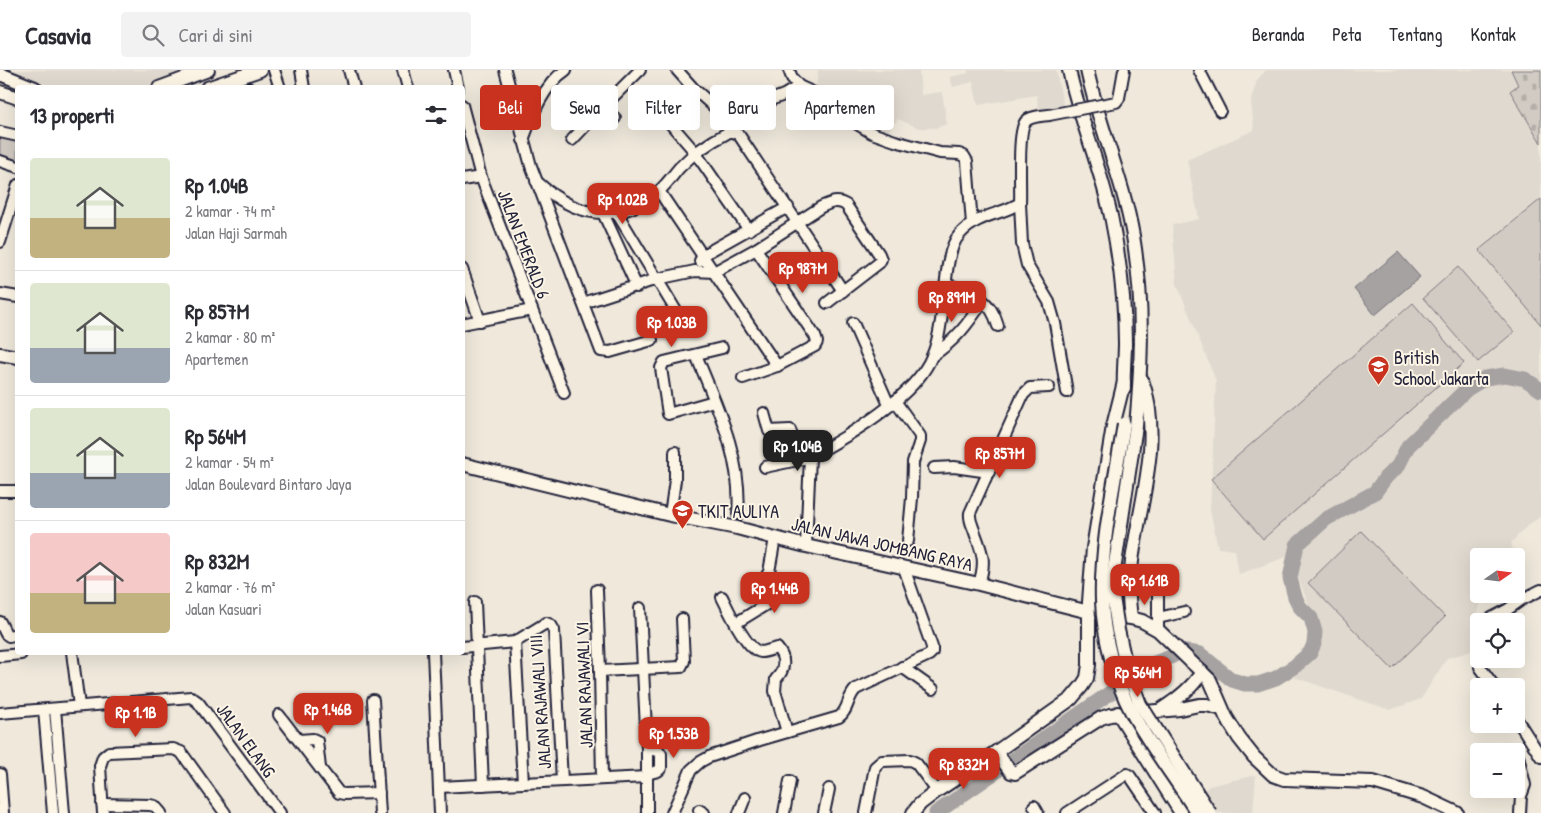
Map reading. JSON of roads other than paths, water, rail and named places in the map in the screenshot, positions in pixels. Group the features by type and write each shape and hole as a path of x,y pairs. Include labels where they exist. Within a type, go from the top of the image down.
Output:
{"main road":[{"path":"167,85 208,70"},
{"path":"216,85 260,70"},
{"path":"1069,70 1075,98 1105,192 1119,260 1125,342 1124,382 1130,425 1114,571 1113,597 1118,630 1126,666 1140,704 1210,813"},
{"path":"1087,70 1132,235 1142,320 1140,375 1104,558 1102,603 1107,635 1122,690 1131,711 1197,813"},
{"path":"0,74 28,85"},
{"path":"0,92 15,97"},
{"path":"0,354 15,356"},
{"path":"1131,618 1129,594 1131,575 1147,476 1151,436 1147,394 1140,375"},
{"path":"913,813 920,804 937,791 998,754 1071,699 1087,678 1093,548 1113,426 1124,382"},
{"name":"JALAN JAWA JOMBANG RAYA","path":"465,465 670,515 737,528 806,546 980,584 1089,612 1158,624 1213,684 1222,709 1239,738 1254,757 1273,775 1284,779 1373,782 1423,797 1457,813"},
{"path":"1161,710 1185,693 1202,672"},
{"path":"998,754 1011,772 1016,772 1102,718 1118,714 1180,710 1199,705 1222,709"},
{"path":"1118,714 1181,813"}],"street":[{"path":"268,70 272,85"},
{"path":"274,70 279,85"},
{"path":"301,70 303,85"},
{"path":"349,70 353,85"},
{"path":"403,70 407,85"},
{"path":"454,70 457,85"},
{"path":"505,70 523,141 536,181 601,351 610,352 652,340"},
{"path":"618,92 640,70"},
{"path":"677,70 693,88 729,120 744,110 786,94"},
{"path":"789,70 792,78 799,85"},
{"path":"1067,392 1055,323 1049,302 1027,265 1022,244 1020,143 1027,120 1116,102 1124,70"},
{"path":"1199,70 1220,110"},
{"path":"523,141 549,86 561,72"},
{"name":"JALAN EMERALD 6","path":"465,116 481,177 564,393"},
{"path":"572,140 581,130"},
{"path":"676,130 696,152 749,230"},
{"path":"867,130 895,142 940,153 964,156 967,162 972,224"},
{"path":"0,132 15,135"},
{"path":"536,181 548,192 567,204 587,211 617,214 636,207 659,190 696,152 729,132 734,132 788,207 842,291"},
{"path":"0,161 15,166"},
{"path":"465,180 481,177"},
{"path":"659,190 777,366"},
{"path":"0,242 15,194"},
{"path":"583,303 695,270 714,272 756,249 821,207 833,202 841,202 846,205 879,254 880,259 879,263 827,303"},
{"path":"765,467 806,458 845,437 892,403 913,385 932,356 941,324 948,265 958,236 972,224 987,215 1008,209 1020,203"},
{"path":"695,270 702,255 788,207"},
{"path":"603,213 637,286"},
{"path":"617,214 687,329"},
{"path":"743,378 777,366 815,346 817,342 796,306 756,249"},
{"path":"465,276 480,321"},
{"path":"946,284 976,295 984,301 994,311 998,326"},
{"path":"0,294 15,296"},
{"path":"932,356 950,344 984,301"},
{"path":"465,324 532,310"},
{"path":"853,323 892,403 920,436 913,462 908,541"},
{"path":"714,401 668,414 662,365 664,362 722,348"},
{"path":"696,355 734,458 737,473 735,497 738,514 737,528"},
{"path":"980,584 984,564 980,547 970,522 970,513 1026,391 1034,387 1049,387"},
{"path":"764,413 769,431 790,430 806,458 806,546"},
{"path":"670,515 675,480 675,452"},
{"path":"934,468 954,467 989,472"},
{"path":"0,491 15,491"},
{"path":"736,623 767,604 768,599 764,589 764,580 769,572 776,538"},
{"path":"672,813 691,770 700,762 709,757 839,717 844,712 849,696 856,689 932,652 932,647 904,568"},
{"path":"1158,581 1158,624 1184,612"},
{"name":"JALAN RAJAWALI VI","path":"597,590 602,779"},
{"path":"1501,613 1541,590"},
{"path":"722,597 746,640 753,648 761,652 777,648 780,650 784,668 782,674 776,679 776,691 787,732"},
{"path":"475,602 483,785"},
{"path":"640,608 647,749 647,813"},
{"path":"600,671 681,667 683,664 682,619"},
{"path":"0,622 6,634 9,636 15,635"},
{"name":"JALAN RAJAWALI VIII","path":"465,647 515,642 546,623 551,625 554,630 562,781"},
{"path":"515,642 523,783"},
{"path":"0,656 15,655"},
{"path":"72,655 79,706"},
{"path":"433,655 440,813"},
{"path":"902,667 933,689"},
{"name":"JALAN ELANG","path":"0,713 190,697 195,699 280,813"},
{"path":"373,700 380,813"},
{"path":"55,709 64,813"},
{"path":"44,710 53,813"},
{"path":"278,715 299,740 313,738 317,741 320,770 341,794 379,793"},
{"path":"1525,732 1541,757"},
{"path":"161,813 155,806 150,805 103,808 100,766 103,757 109,752 173,749 181,752 225,813"},
{"path":"866,813 874,767 882,761 910,760 916,763 937,791"},
{"path":"0,774 3,813"},
{"path":"1067,813 1127,774 1156,813"},
{"path":"439,787 647,775"},
{"path":"784,813 790,782"},
{"path":"824,813 829,789"},
{"path":"740,813 745,798"},
{"path":"1520,813 1521,798"}],"waterway":[{"path":"1187,652 1200,654 1232,680 1245,684 1258,684 1276,678 1295,666 1310,653 1314,644 1315,632 1311,618 1300,607 1295,597 1290,578 1297,545 1326,519 1375,492 1386,477 1398,466 1408,446 1467,389 1485,378 1505,375 1525,379 1541,390"},
{"path":"936,813 1152,664 1173,656"}],"place":[{"name":"British School Jakarta","path":"1378,386"},
{"name":"TKIT AULIYA","path":"682,530"}]}
